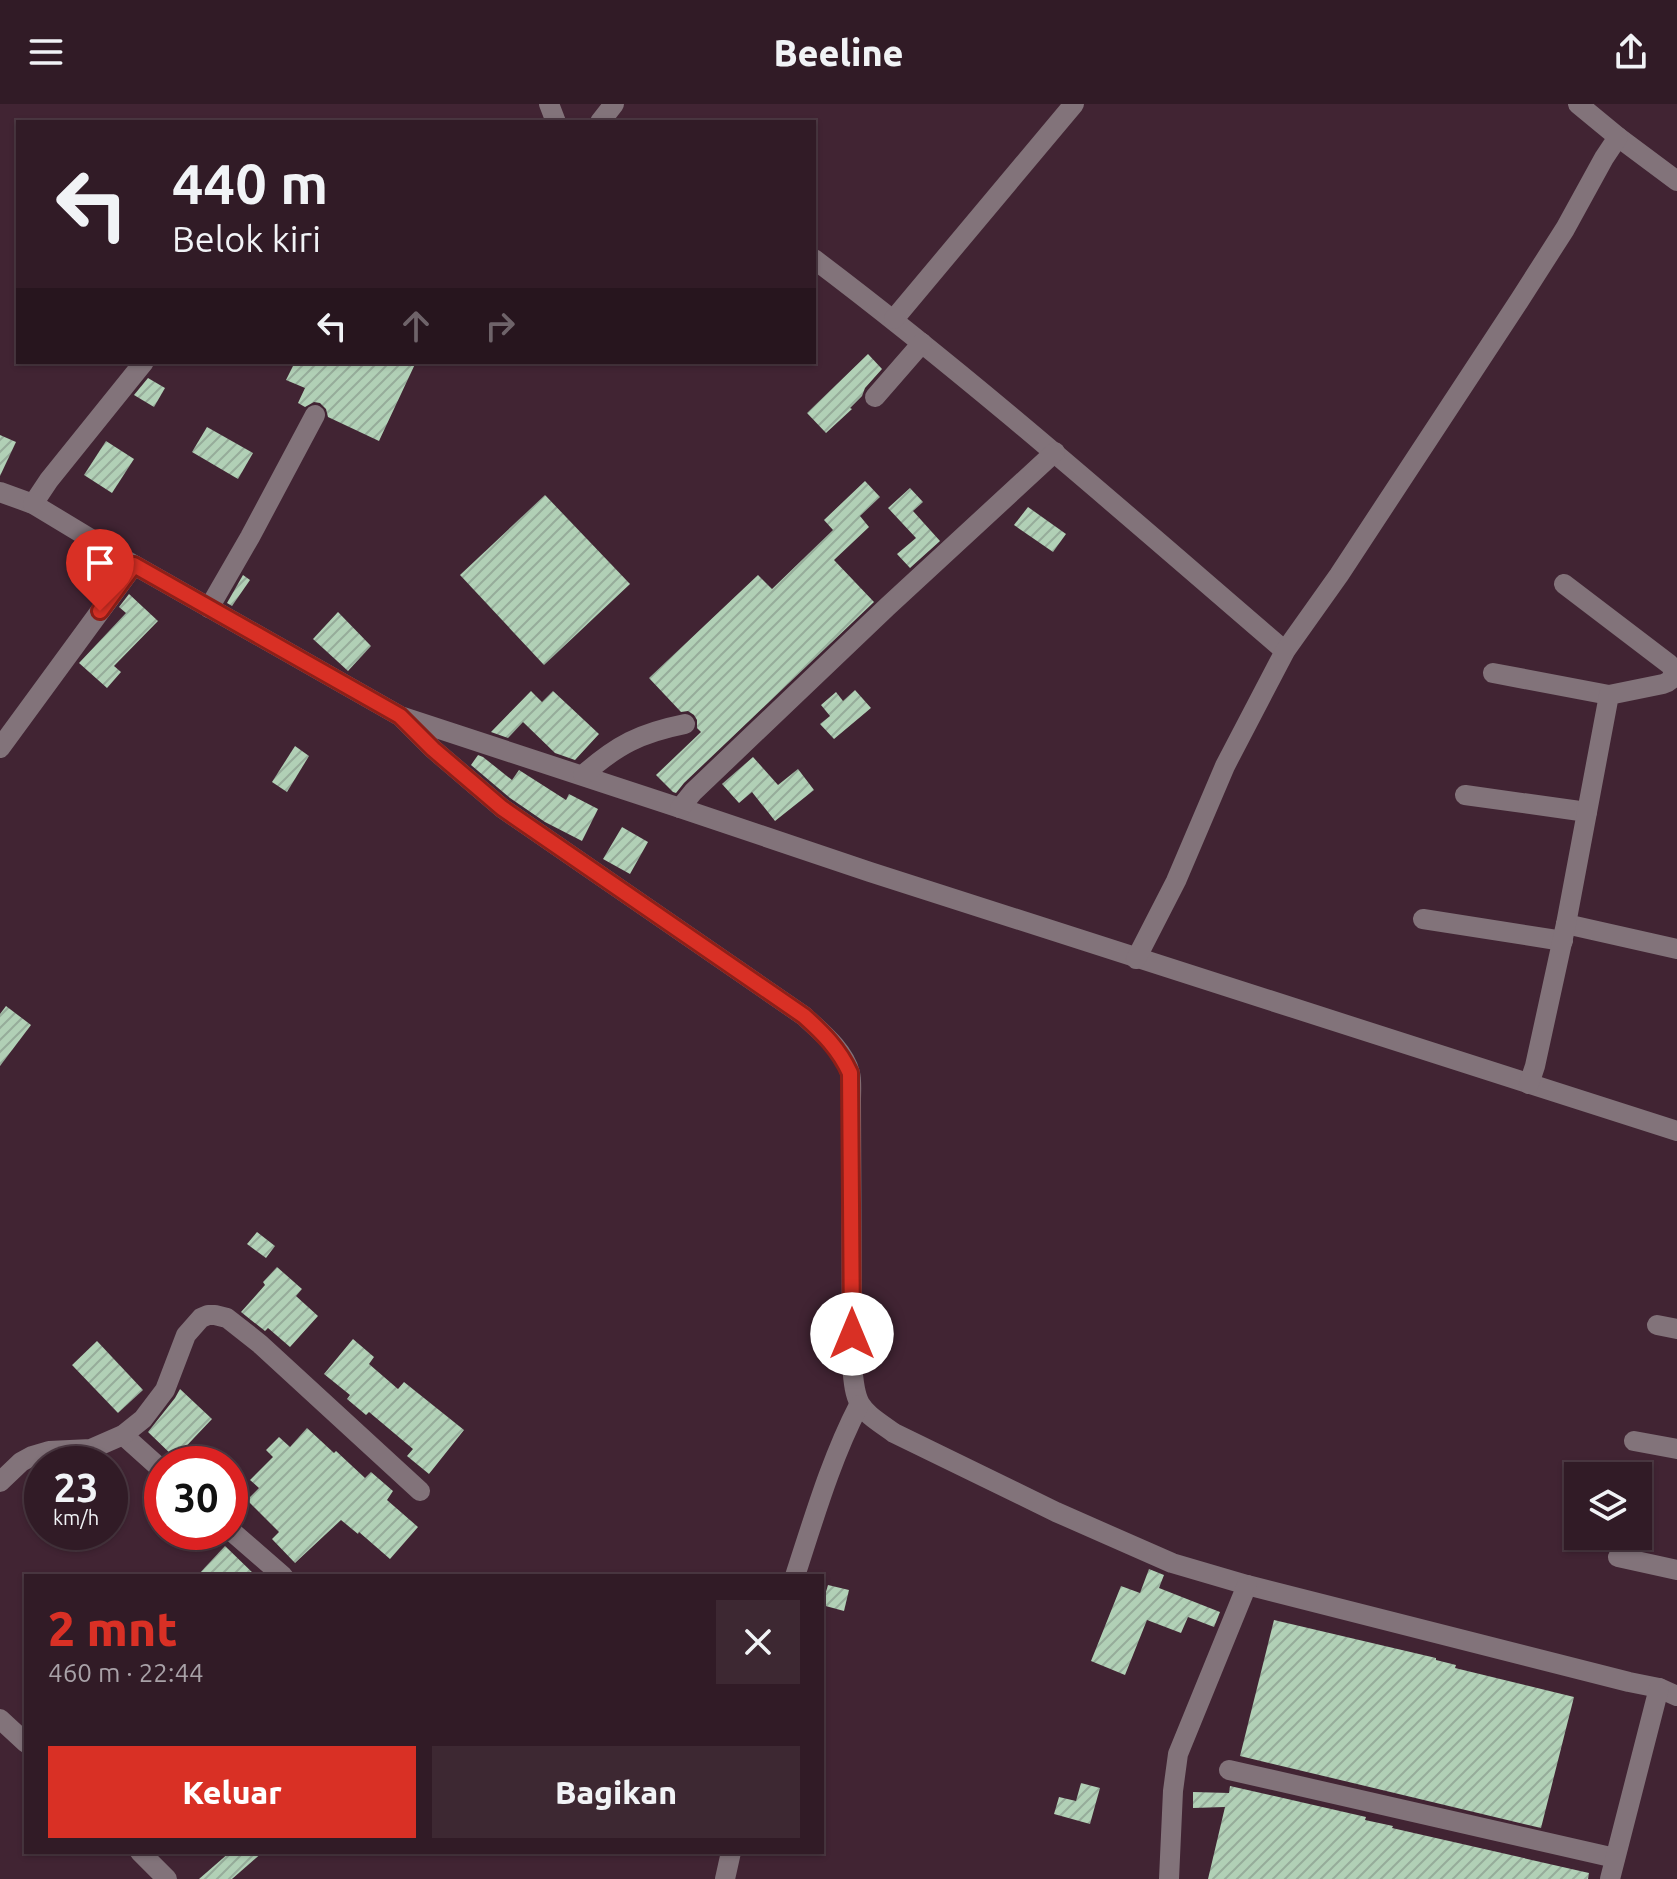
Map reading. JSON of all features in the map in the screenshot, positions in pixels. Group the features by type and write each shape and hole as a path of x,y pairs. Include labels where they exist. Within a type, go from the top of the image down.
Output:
{"street":[{"path":"602,120 614,104"},
{"path":"894,319 1074,104"},
{"path":"1578,104 1677,181"},
{"path":"1136,959 1182,867 1225,766 1285,651 1339,575 1565,229 1618,137"},
{"path":"816,260 894,319 1055,452 1285,651"},
{"path":"875,397 922,343"},
{"path":"33,504 142,364"},
{"path":"209,608 315,415"},
{"path":"680,808 693,792 887,607 1055,452"},
{"path":"0,492 33,504 400,716 1136,959 1677,1131"},
{"path":"0,748 134,565"},
{"path":"1493,673 1609,695 1672,679 1674,671 1669,664 1564,584"},
{"path":"1529,1084 1564,932 1609,695"},
{"path":"400,716 433,749 502,808 804,1016 843,1058 850,1073 852,1363 854,1392 859,1405 894,1433 1056,1512 1172,1563 1247,1585 1668,1692 1610,1879"},
{"path":"583,775 628,741 685,724"},
{"path":"1465,795 1587,812"},
{"path":"1423,919 1564,932 1677,949"},
{"path":"0,1482 32,1456 49,1451 91,1449 123,1435 143,1419 165,1390 186,1335 201,1318 215,1315 227,1318 260,1344 420,1491"},
{"path":"796,1574 831,1467 859,1405"},
{"path":"123,1435 144,1454"},
{"path":"1634,1441 1677,1449"},
{"path":"248,1546 281,1574"},
{"path":"1618,1557 1677,1570"},
{"path":"1169,1879 1178,1754 1247,1585"},
{"path":"0,1719 24,1741"},
{"path":"1229,1770 1615,1858"},
{"path":"142,1854 167,1879"},
{"path":"725,1879 731,1854"}],"building":[{"path":"868,354 882,369 852,409 826,433 807,413"},
{"path":"294,364 415,364 379,441 328,417 320,403 314,402 305,407 298,403 305,388 286,380"},
{"path":"148,378 165,388 154,407 134,395"},
{"path":"207,427 253,453 238,479 192,452"},
{"path":"0,435 16,442 0,476"},
{"path":"106,441 134,459 112,493 84,475"},
{"path":"865,481 880,497 860,516 869,527 834,560 874,602 676,793 673,792 656,775 701,732 694,715 688,711 681,712 649,678 758,575 772,589 833,530 824,520"},
{"path":"910,488 923,502 913,511 940,541 910,568 897,554 916,538 888,508"},
{"path":"545,495 630,584 544,665 460,575"},
{"path":"1028,507 1066,534 1053,552 1014,525"},
{"path":"243,575 250,580 232,606 227,603"},
{"path":"129,594 158,621 114,666 121,672 107,688 79,663 126,613 119,607"},
{"path":"338,612 371,646 348,671 313,639"},
{"path":"855,690 871,708 834,739 820,724 830,716 821,705 836,692 843,701"},
{"path":"531,691 542,702 553,691 599,734 575,760 555,753 523,722 508,738 491,732"},
{"path":"295,746 309,756 287,792 272,782"},
{"path":"478,755 512,780 519,770 566,800 569,794 598,809 582,841 545,822 510,798 471,765"},
{"path":"753,757 778,785 798,769 814,790 775,821 752,792 739,803 722,784"},
{"path":"622,827 648,842 630,874 603,859"},
{"path":"6,1006 31,1025 0,1066 0,1014"},
{"path":"257,1232 275,1246 266,1258 247,1244"},
{"path":"277,1267 302,1289 296,1296 318,1316 290,1347 268,1328 265,1331 241,1312"},
{"path":"353,1339 374,1357 369,1364 398,1389 404,1382 464,1430 429,1474 407,1456 413,1449 369,1412 366,1415 347,1399 350,1395 324,1374"},
{"path":"97,1341 143,1390 118,1413 72,1365"},
{"path":"180,1389 212,1419 186,1446 163,1446 148,1432"},
{"path":"307,1428 365,1478 371,1472 393,1491 387,1500 418,1527 390,1559 341,1520 295,1563 272,1539 279,1532 248,1501 259,1488 250,1480 273,1457 266,1450 279,1437 290,1447"},
{"path":"221,1550 229,1550 254,1574 199,1574"},
{"path":"1149,1569 1164,1575 1159,1588 1220,1612 1214,1627 1188,1617 1181,1633 1147,1620 1125,1675 1091,1661 1121,1586 1140,1593"},
{"path":"828,1585 849,1590 844,1611 824,1606"},
{"path":"1274,1620 1436,1658 1456,1665 1455,1668 1574,1697 1541,1828 1240,1756"},
{"path":"1081,1783 1100,1788 1090,1824 1054,1814 1059,1797 1076,1801"},
{"path":"1230,1786 1366,1817 1365,1820 1392,1828 1589,1873 1588,1879 1208,1879 1225,1807 1193,1808 1193,1792 1229,1793"},
{"path":"228,1854 261,1854 232,1879 199,1879"}],"route":[{"path":"100,611 134,565 400,716 433,749 502,808 804,1016 822,1032 843,1058 850,1073 852,1334"}]}
